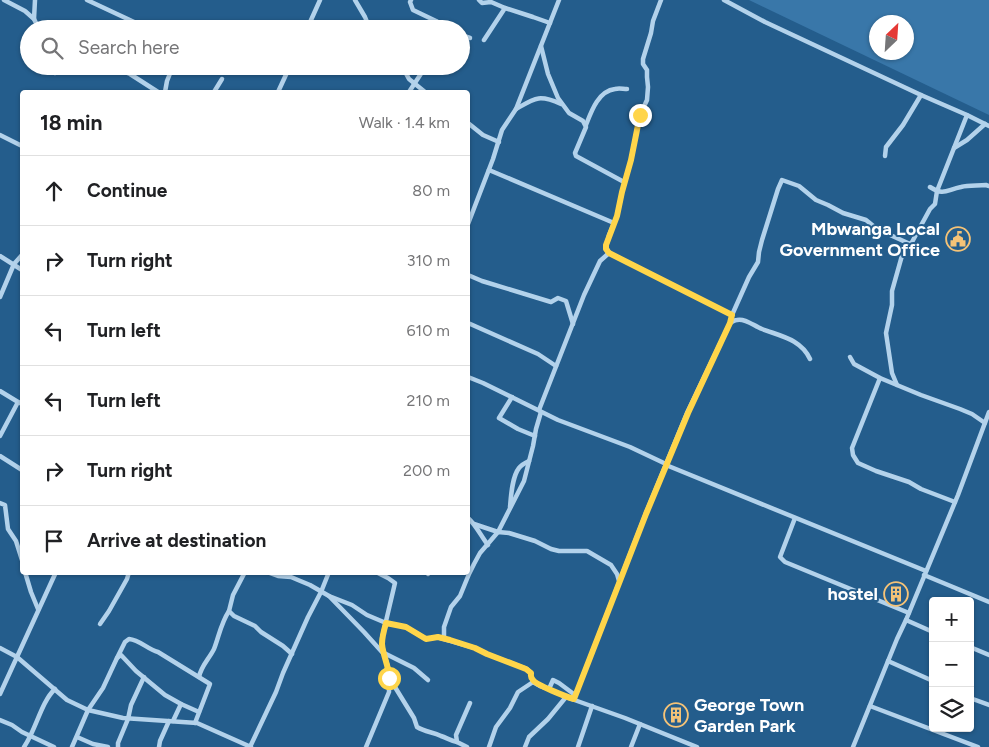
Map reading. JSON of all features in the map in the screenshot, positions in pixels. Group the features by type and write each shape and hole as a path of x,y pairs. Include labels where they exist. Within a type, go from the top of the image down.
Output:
{"street":[{"path":"4,0 25,11 34,19"},
{"path":"34,19 35,0"},
{"path":"87,0 130,20"},
{"path":"311,20 320,0"},
{"path":"355,0 366,20"},
{"path":"411,0 413,10 429,20"},
{"path":"479,0 482,3 492,2 504,8 550,23"},
{"path":"470,216 489,170 502,130 516,109 559,0"},
{"path":"661,0 653,21 643,59 643,64 647,70 648,87 646,100 640,115 617,216 606,249 609,253 732,315"},
{"path":"724,0 765,22 987,125 954,148"},
{"path":"484,40 504,8"},
{"path":"541,44 548,74 558,98 569,113 586,125"},
{"path":"132,75 155,90"},
{"path":"165,90 169,75"},
{"path":"279,90 286,75"},
{"path":"407,75 422,90"},
{"path":"410,90 420,75"},
{"path":"215,90 222,79"},
{"path":"624,182 575,156 594,106 600,98 614,89 627,89"},
{"path":"885,156 886,148 903,125 921,95"},
{"path":"516,109 540,98 548,98 562,104"},
{"path":"897,385 892,373 886,333 892,305 892,291 903,252 910,244 930,208 935,204 937,191 967,115"},
{"path":"470,125 483,135 499,142"},
{"path":"0,135 20,145"},
{"path":"489,170 614,223"},
{"path":"575,697 666,465 749,277 758,262 767,223 782,180 799,186 816,200 843,213 866,220 876,229 910,244"},
{"path":"930,187 943,192 962,186 989,186"},
{"path":"470,565 498,532 522,487 528,470 540,411 556,366 600,260 609,253"},
{"path":"0,256 20,268"},
{"path":"0,297 14,264 20,257"},
{"path":"470,276 551,302 558,298 566,301 573,324"},
{"path":"730,323 738,320 746,321 787,337 807,351 810,359"},
{"path":"470,324 538,354 556,366"},
{"path":"850,357 854,364 880,378 921,396 972,414 985,423"},
{"path":"470,378 540,411 630,447 666,465 925,573 989,602"},
{"path":"880,378 852,448 853,455 858,463 955,502"},
{"path":"0,391 20,403 0,436"},
{"path":"512,398 499,418 535,436"},
{"path":"853,747 955,502 989,412"},
{"path":"0,456 20,469"},
{"path":"510,508 514,478 519,467 529,461"},
{"path":"519,467 528,470"},
{"path":"0,504 5,505 8,529 16,541 20,554"},
{"path":"795,518 780,557 785,562 909,613"},
{"path":"470,520 488,545"},
{"path":"474,524 535,541 558,551 587,551 611,565 617,574 619,583"},
{"path":"26,575 38,609"},
{"path":"0,694 55,575"},
{"path":"100,624 110,611 128,575"},
{"path":"199,677 200,671 213,649 244,575"},
{"path":"275,575 291,577 310,585 328,596 352,605 367,615 386,623 406,627 426,639 444,638 475,648 526,669 531,673 533,682 540,686 549,688 566,697 575,697"},
{"path":"0,648 17,657 71,703 88,710 128,719 202,724 250,747 321,592 327,575"},
{"path":"366,747 389,692 389,670 382,638 395,583 382,575"},
{"path":"444,638 444,627 451,607 460,596 467,575"},
{"path":"328,596 384,654 414,668 428,680"},
{"path":"229,612 255,626 292,654"},
{"path":"906,620 929,630"},
{"path":"72,747 88,710 103,688 125,642 129,639 137,640 150,650 158,652 210,684 195,723"},
{"path":"974,649 989,655"},
{"path":"117,658 121,656 136,671 166,695 199,712"},
{"path":"888,661 929,680"},
{"path":"118,747 131,705 144,677"},
{"path":"389,678 414,718 417,727 427,732 440,734 449,740 467,747"},
{"path":"549,688 553,680 575,697 592,706 698,747"},
{"path":"489,747 496,727 510,708 518,692 533,682"},
{"path":"24,747 31,736 46,701 55,689"},
{"path":"524,747 527,740 566,697"},
{"path":"974,699 989,705"},
{"path":"457,742 456,735 470,703"},
{"path":"159,747 160,741 182,704"},
{"path":"578,747 592,706"},
{"path":"870,706 978,747"},
{"path":"0,720 12,724 22,732 54,747"},
{"path":"631,747 640,724"},
{"path":"77,737 93,744 108,747"}],"shaded area":[{"path":"749,0 989,0 989,115 874,60 914,60 914,15 869,15 869,58"}],"place":[{"name":"Mbwanga Local Government Office","path":"958,239"},
{"name":"hostel","path":"896,594"},
{"name":"George Town Garden Park","path":"676,715"}],"route":[{"path":"389,678 389,670 382,645 386,623 406,627 426,639 438,637 475,648 526,669 531,673 533,682 574,699 646,514 688,413 732,315 609,253 606,249 609,235 617,216 640,115"}]}
